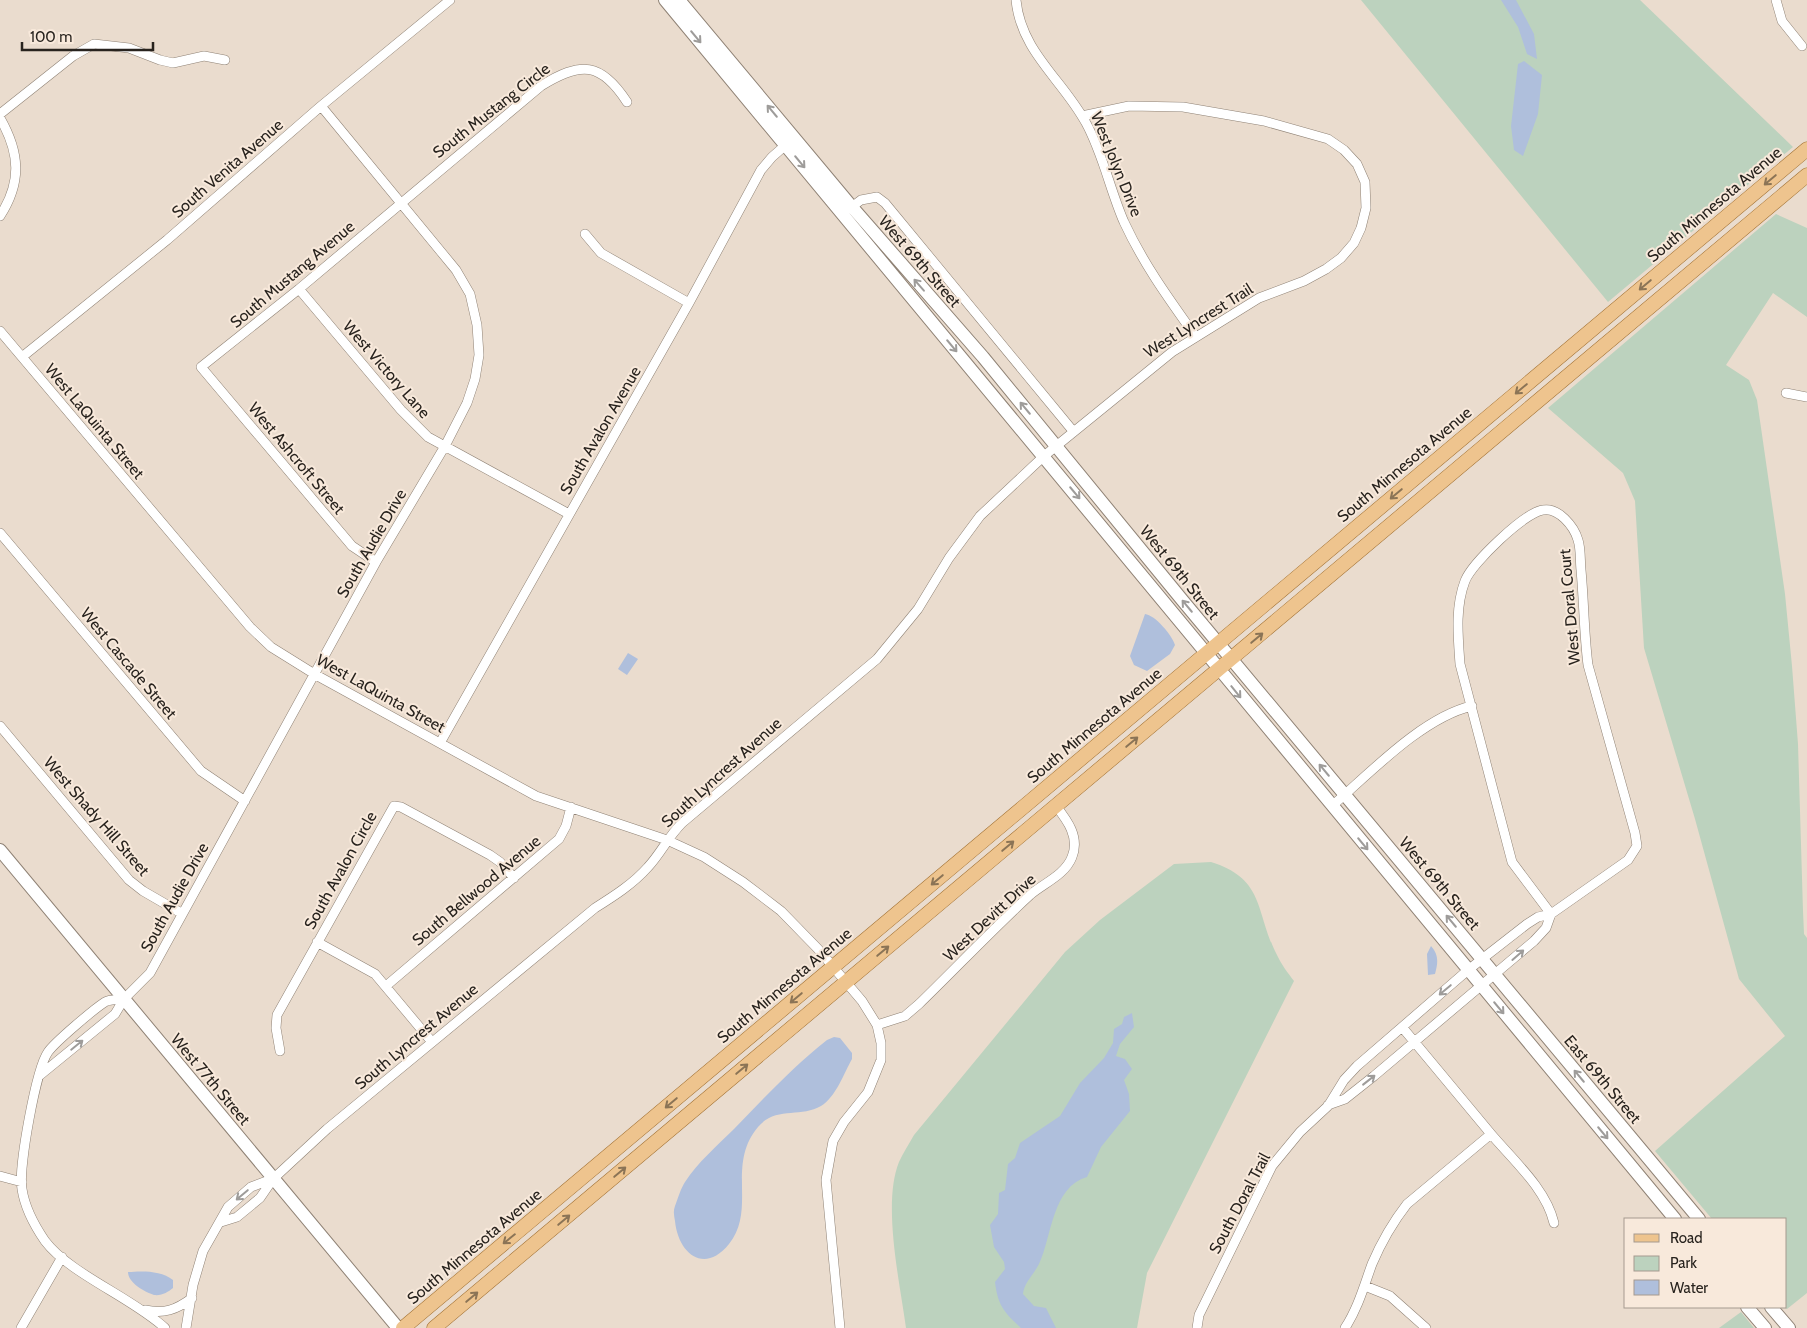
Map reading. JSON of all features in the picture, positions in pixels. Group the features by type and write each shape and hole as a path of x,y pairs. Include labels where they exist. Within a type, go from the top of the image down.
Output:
{"main road":[{"name":"West 69th Street","path":"665,0 847,210 1044,456 1468,970"},
{"name":"West 69th Street","path":"679,0 790,142"},
{"name":"South Minnesota Avenue","path":"403,1328 1807,149"},
{"path":"434,1328 1807,174"},
{"name":"West 69th Street","path":"847,210 1056,445 1218,644 1482,959"},
{"name":"West 77th Street","path":"0,850 398,1328"},
{"name":"East 69th Street","path":"1482,959 1698,1218"},
{"path":"1468,970 1674,1218"},
{"path":"1748,1308 1765,1328"},
{"path":"1773,1308 1789,1328"}],"street":[{"name":"South Venita Avenue","path":"22,357 167,240 321,106 450,0"},
{"name":"West Jolyn Drive","path":"1016,0 1018,14 1031,48 1082,116 1117,206 1140,256 1196,337"},
{"path":"1776,0 1782,21 1802,46"},
{"path":"0,114 73,56 94,44 129,48 173,63 204,56 225,60"},
{"name":"South Mustang Circle","path":"400,202 541,86 562,73 581,69 602,72 615,84 627,102"},
{"name":"West Lyncrest Trail","path":"1056,445 1148,370 1196,337 1259,298 1304,281 1341,258 1354,243 1361,228 1366,208 1365,182 1357,164 1344,150 1328,139 1306,131 1215,112 1156,105 1129,106 1082,116"},
{"name":"South Audie Drive","path":"39,1076 115,1014 124,999 150,973 181,913 316,675 376,562 445,446 467,403 476,379 478,355 476,325 470,294 456,270 321,106"},
{"path":"0,118 12,139 15,162 15,186 8,204 0,216"},
{"name":"South Avalon Avenue","path":"440,743 689,303 761,170 790,142"},
{"name":"West 69th Street","path":"847,210 868,198 877,197 885,203 1073,431"},
{"name":"South Mustang Avenue","path":"201,367 299,289 400,202"},
{"path":"585,234 601,253 689,303"},
{"name":"West Victory Lane","path":"299,289 416,426 428,437 569,514"},
{"name":"West LaQuinta Street","path":"0,331 250,627 271,647 316,675 536,796 667,840 704,857 743,882 781,911 862,1001 877,1026"},
{"name":"West Ashcroft Street","path":"201,367 352,546 376,562"},
{"path":"1786,393 1807,397"},
{"name":"South Lyncrest Avenue","path":"272,1179 327,1129 432,1042 596,908 630,885 648,868 667,840 682,824 877,659 918,609 949,558 980,516 1056,445"},
{"name":"West Doral Court","path":"1540,510 1553,511 1567,522 1578,540 1584,637 1588,665 1637,846 1628,860 1550,914 1512,862 1472,706 1460,664 1458,634 1459,606 1466,579 1480,558 1530,516 1540,510"},
{"name":"West Cascade Street","path":"0,533 201,771 245,801"},
{"path":"1332,806 1423,729 1454,710 1472,706"},
{"name":"West Shady Hill Street","path":"0,726 129,880 181,913"},
{"name":"South Avalon Circle","path":"280,1052 276,1028 277,1015 394,806 401,807 490,855 500,862 514,878"},
{"name":"West Devitt Drive","path":"877,1026 905,1016 1032,894 1064,868 1072,857 1075,840 1070,825 1056,806"},
{"name":"South Bellwood Avenue","path":"386,986 559,839 566,826 571,807"},
{"name":"South Doral Trail","path":"1198,1328 1199,1315 1272,1166 1300,1132 1328,1106 1344,1080 1357,1066 1468,970 1527,924 1538,917 1550,914 1546,928 1495,974 1415,1043 1344,1099 1328,1106"},
{"path":"317,942 375,974 432,1042"},
{"path":"124,999 107,1001 48,1051 39,1076 21,1161 22,1182 31,1220 47,1243 62,1257 142,1309 165,1328"},
{"path":"840,1328 826,1180 828,1159 833,1141 844,1122 868,1092 881,1060 881,1043 877,1026"},
{"path":"1402,1027 1540,1192 1551,1209 1554,1223"},
{"path":"1345,1328 1365,1286 1372,1264 1396,1217 1407,1204 1491,1134"},
{"path":"0,1176 22,1182"},
{"path":"186,1328 193,1285 203,1251 228,1207 251,1187 272,1179"},
{"path":"221,1222 237,1217 260,1198 272,1179"},
{"path":"21,1328 62,1257"},
{"path":"1365,1286 1390,1296 1426,1328"},
{"path":"142,1309 159,1313 175,1310 192,1298"}],"green space":[{"path":"1361,0 1640,0 1793,147 1608,302"},
{"path":"1776,214 1807,228 1807,317 1773,293 1726,365 1749,380 1757,400 1785,594 1798,744 1804,934 1807,938 1807,1293 1787,1309 1785,1308 1787,1308 1787,1218 1711,1218 1655,1151 1785,1036 1739,979 1695,819 1644,648 1635,501 1623,473 1548,408"},
{"path":"1211,862 1229,869 1250,888 1277,955 1294,981 1147,1273 1137,1328 906,1328 894,1244 892,1199 894,1179 899,1162 914,1135 1065,952 1100,920 1174,864"},
{"path":"1741,1312 1754,1328 1719,1328"}],"water":[{"path":"1501,0 1516,0 1534,34 1537,59 1527,54 1518,27"},
{"path":"1524,61 1542,75 1538,114 1523,156 1514,150 1511,126 1518,64"},
{"path":"1145,614 1163,626 1175,645 1170,654 1147,671 1134,665 1130,656"},
{"path":"628,653 638,659 627,675 618,669"},
{"path":"1431,946 1437,956 1437,963 1435,974 1428,975 1427,954"},
{"path":"1132,1013 1134,1027 1120,1044 1116,1056 1125,1059 1132,1069 1124,1080 1129,1094 1130,1111 1101,1147 1087,1177 1075,1182 1060,1202 1039,1264 1027,1282 1023,1294 1034,1306 1046,1308 1056,1328 1021,1328 1006,1313 998,1297 995,1282 1005,1269 1004,1262 994,1247 990,1225 998,1214 999,1193 1005,1190 1008,1164 1015,1158 1020,1143 1060,1116 1080,1083 1104,1058 1113,1043 1114,1029 1122,1024 1124,1017"},
{"path":"834,1037 840,1038 852,1053 852,1059 835,1091 821,1106 805,1111 780,1114 765,1121 758,1127 749,1142 744,1156 741,1216 737,1230 729,1244 720,1253 710,1258 702,1259 694,1256 687,1251 681,1242 674,1215 675,1206 685,1182 702,1161 779,1083 814,1050"},
{"path":"145,1271 163,1274 173,1280 173,1288 162,1294 154,1295 134,1283 128,1272"}]}
